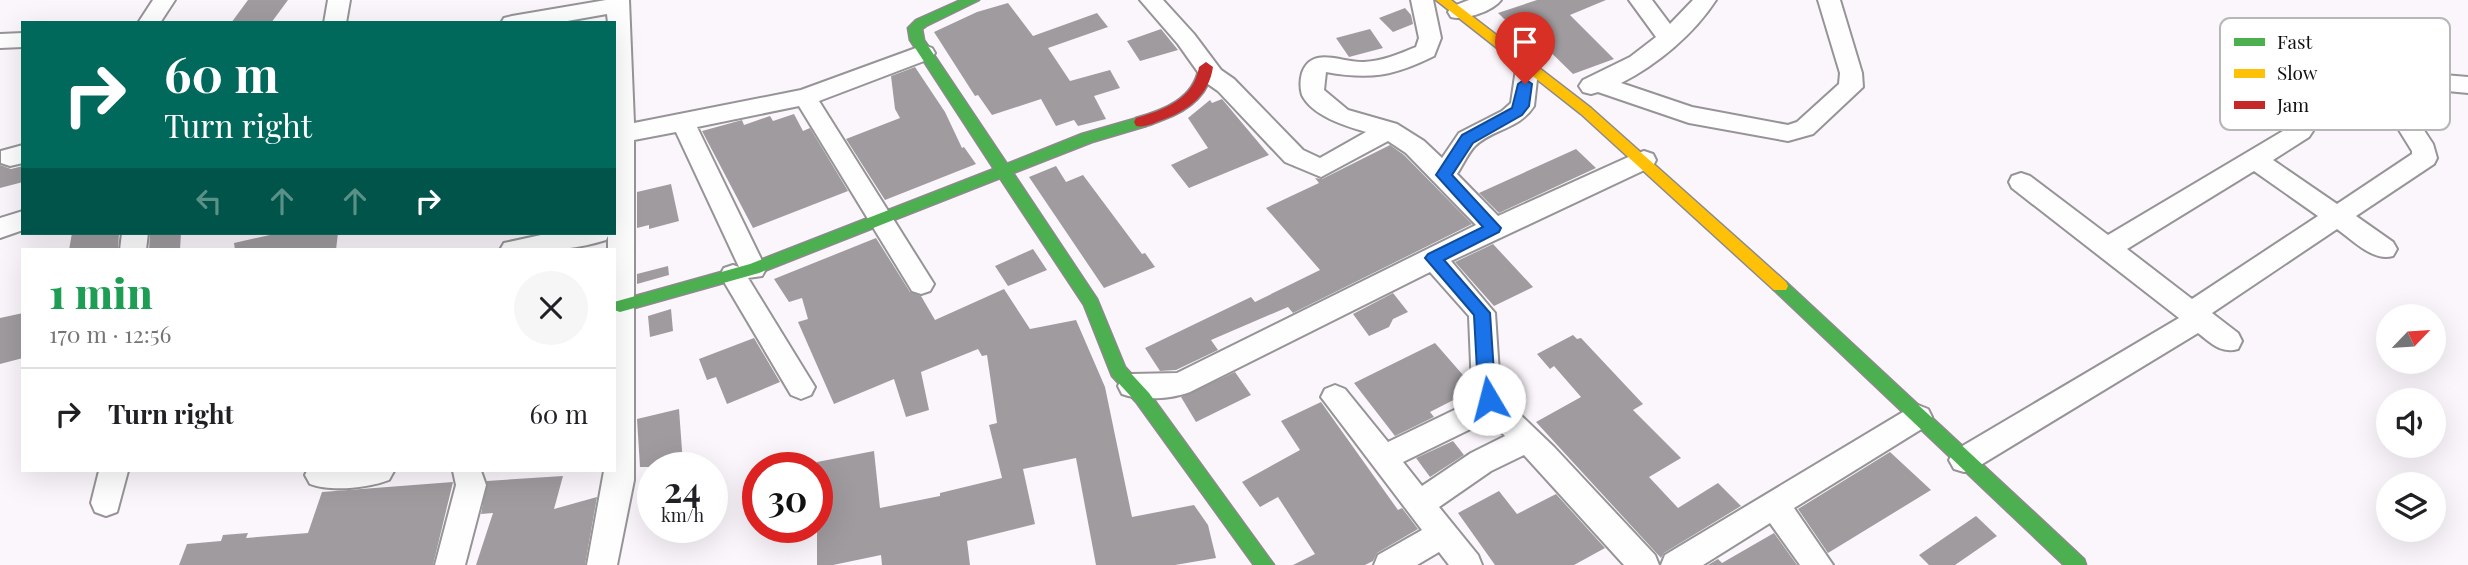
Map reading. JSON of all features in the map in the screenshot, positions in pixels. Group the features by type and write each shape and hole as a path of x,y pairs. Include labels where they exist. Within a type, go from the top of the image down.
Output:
{"street":[{"path":"150,21 164,0"},
{"path":"335,21 339,0"},
{"path":"972,0 915,28 914,34 1090,303 1118,371 1265,565"},
{"path":"1151,0 1186,39 1206,67 1294,156 1321,167 1389,130"},
{"path":"1422,0 1430,38 1426,51 1381,68 1353,70 1322,64 1316,67 1312,79 1313,93 1340,116 1389,130 1415,147 1494,228"},
{"path":"1451,6 1490,0"},
{"path":"1640,0 1668,37"},
{"path":"1565,92 1600,84 1622,74 1686,23 1705,0"},
{"path":"1600,84 1689,115 1778,132 1797,132 1851,87 1851,73 1829,0"},
{"path":"522,21 618,2 620,144 616,182"},
{"path":"1451,6 1528,62 1644,160 2077,565"},
{"path":"0,41 21,40"},
{"path":"620,144 683,122 805,97 925,53"},
{"path":"1444,175 1467,139 1510,117 1522,106 1528,62"},
{"path":"620,306 743,272 1087,138 1165,115 1191,97 1200,87 1206,78 1206,67"},
{"path":"2450,82 2468,85"},
{"path":"805,97 921,284"},
{"path":"683,122 743,272 801,387"},
{"path":"1964,460 2197,315 2425,158 2424,150 2411,130"},
{"path":"2108,248 2301,131"},
{"path":"2255,159 2384,248"},
{"path":"1132,386 1180,384 1494,228 1644,160"},
{"path":"2021,182 2228,341"},
{"path":"0,228 21,221"},
{"path":"523,248 586,235"},
{"path":"1433,258 1482,313 1486,388 1493,405 1644,565"},
{"path":"602,565 619,480 620,306 616,272"},
{"path":"1335,397 1467,565"},
{"path":"1383,458 1493,405"},
{"path":"1676,565 1918,417"},
{"path":"1419,504 1481,462 1511,449 1523,436"},
{"path":"106,503 113,472"},
{"path":"320,475 364,472"},
{"path":"450,565 471,485 467,472"},
{"path":"1774,505 1818,565"},
{"path":"1389,565 1443,534"}],"building":[{"path":"248,0 288,0 272,21 232,21"},
{"path":"1537,0 1606,0 1570,15 1614,59 1573,74 1531,33 1522,36 1498,13"},
{"path":"1008,3 1033,36 1097,13 1108,27 1048,48 1070,81 1110,70 1120,88 1094,96 1106,119 1078,126 1074,120 1056,126 1041,99 992,115 978,95 975,96 934,32 977,12"},
{"path":"1405,8 1411,15 1413,24 1393,32 1379,18"},
{"path":"1161,29 1178,50 1140,61 1127,41"},
{"path":"1370,29 1383,48 1349,57 1336,38"},
{"path":"915,67 945,112 962,148 964,147 976,164 885,200 846,139 900,118 895,109 891,76"},
{"path":"1222,99 1269,155 1189,188 1171,165 1208,148 1188,118 1210,100 1212,103"},
{"path":"794,114 803,131 810,128 848,191 753,228 702,131 742,120 744,125 770,116 773,121"},
{"path":"1390,145 1404,155 1472,224 1293,313 1288,307 1211,340 1218,350 1176,370 1160,371 1145,348 1251,297 1255,302 1320,270 1266,208 1319,183 1315,178 1322,179"},
{"path":"1576,149 1596,168 1499,213 1479,193"},
{"path":"0,165 11,169 21,166 21,183 0,188"},
{"path":"1056,166 1066,182 1083,175 1142,254 1145,253 1155,267 1104,288 1029,177"},
{"path":"671,184 679,221 649,229 649,225 637,228 637,192"},
{"path":"72,235 119,235 118,248 69,248"},
{"path":"150,235 181,235 180,248 149,248"},
{"path":"270,235 338,235 336,248 235,248 234,243"},
{"path":"876,238 910,292 921,296 935,320 1004,289 1030,329 1076,320 1105,387 1132,517 1194,505 1208,525 1216,558 1175,565 1096,565 1076,458 1023,469 1035,524 967,541 970,565 882,565 881,555 833,565 817,565 817,543 833,543 833,459 874,451 880,508 940,496 940,493 1002,478 989,425 997,423 987,355 982,356 978,349 921,372 929,410 906,417 894,379 834,404 798,322 808,319 802,298 789,302 774,279"},
{"path":"1493,244 1533,287 1494,306 1455,262"},
{"path":"1033,249 1047,270 1008,286 995,266"},
{"path":"668,266 669,275 637,284 637,274"},
{"path":"1393,293 1408,312 1393,319 1389,327 1369,336 1353,314"},
{"path":"671,309 673,331 650,337 648,316"},
{"path":"21,313 21,359 0,364 0,318"},
{"path":"1573,335 1577,339 1581,338 1643,404 1633,410 1681,458 1649,477 1678,508 1718,483 1741,506 1664,553 1661,558 1536,422 1581,397 1554,366 1550,369 1537,354"},
{"path":"754,338 780,382 727,404 716,377 707,380 699,359"},
{"path":"1435,343 1469,382 1471,391 1430,412 1434,417 1395,436 1354,383"},
{"path":"1235,372 1251,395 1196,422 1181,397"},
{"path":"1321,402 1398,510 1402,508 1418,529 1377,553 1373,561 1365,565 1293,565 1315,554 1278,497 1260,507 1242,482 1300,450 1281,421"},
{"path":"679,409 682,452 639,452 637,419"},
{"path":"1453,441 1464,455 1430,477 1416,458"},
{"path":"1890,452 1931,490 1828,553 1798,509"},
{"path":"563,476 554,509 597,497 585,565 476,565 493,513 481,514 487,481"},
{"path":"453,482 433,565 179,565 187,544 221,541 223,535 248,533 246,538 308,533 322,492"},
{"path":"1499,491 1517,514 1556,494 1605,548 1574,565 1495,565 1458,513"},
{"path":"1976,516 1997,536 1955,565 1929,565 1919,555"},
{"path":"1774,533 1797,565 1708,565 1718,559 1722,563"}],"traffic: fast":[{"path":"972,0 921,23 915,28 917,40 1091,303 1118,371 1143,398 1265,565"},
{"path":"620,306 753,269 1087,138 1141,122"},
{"path":"1780,286 2077,565"}],"traffic: slow":[{"path":"1443,0 1586,111 1780,286"}],"traffic: jam":[{"path":"1141,122 1173,110 1192,97 1204,78 1206,67"}],"route":[{"path":"1489,399 1482,313 1433,258 1494,228 1469,205 1444,175 1467,139 1510,117 1522,106 1525,84"}]}
